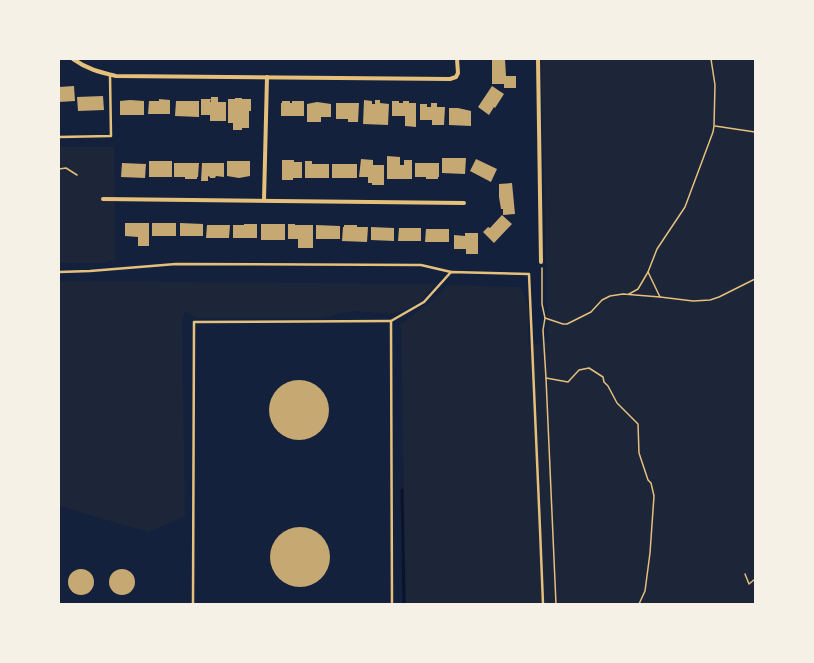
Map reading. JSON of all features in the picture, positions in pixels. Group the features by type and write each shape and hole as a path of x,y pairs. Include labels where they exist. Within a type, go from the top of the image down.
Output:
{"street":[{"path":"73,59 81,65 97,72 116,76 450,79 456,77 458,72 457,59"},
{"path":"538,59 541,262"},
{"path":"264,200 266,77"},
{"path":"103,199 464,202"}],"lane":[{"path":"59,138 111,136 110,75"},
{"path":"59,272 192,264 421,266 451,272 528,274 543,604"},
{"path":"193,604 194,322 391,321 424,302 451,272"},
{"path":"391,321 392,604"}],"path":[{"path":"630,294 638,289 648,272 657,249 685,207 713,132 715,85 711,59"},
{"path":"714,126 755,132"},
{"path":"59,168 66,168 77,175"},
{"path":"541,262 542,304 545,318 543,330 556,604"},
{"path":"648,272 660,297"},
{"path":"545,318 567,324 591,312 602,300 610,296 623,294 693,301 710,300 755,279"},
{"path":"546,378 568,382 579,370 589,368 603,377 604,382 608,386 617,403 638,424 639,453 648,480 651,483 654,496 650,553 645,591 640,604"},
{"path":"745,574 749,584 755,579"}],"shaded area":[{"path":"541,59 755,59 755,604 406,604 401,324 429,303 448,285 521,287 528,305 528,346 548,342"},
{"path":"59,147 114,147 115,261 107,261 107,263 59,263"},
{"path":"59,281 435,284 421,301 395,314 353,311 321,318 196,318 185,311 182,321 185,516 148,532 59,506"}],"building":[{"path":"505,59 506,76 516,76 516,88 504,88 504,84 492,84 492,60"},
{"path":"74,86 75,101 59,102 59,87"},
{"path":"492,86 504,94 489,115 478,107"},
{"path":"103,96 104,110 78,111 77,97"},
{"path":"211,97 218,97 218,102 226,102 226,121 210,121 210,115 201,115 201,99 211,99"},
{"path":"159,99 170,100 170,114 148,114 149,101 159,101"},
{"path":"228,99 251,99 249,128 233,130 233,123 228,123"},
{"path":"364,100 372,101 372,104 375,104 375,100 380,100 380,103 389,104 388,125 363,124"},
{"path":"120,101 144,101 144,115 120,115"},
{"path":"176,101 199,101 199,117 175,116"},
{"path":"282,101 290,101 290,103 292,103 292,101 304,101 304,116 281,116"},
{"path":"392,101 399,101 399,103 403,103 403,101 409,101 409,103 416,103 416,127 405,126 405,116 392,116"},
{"path":"317,102 331,104 331,117 321,117 321,122 307,122 307,104"},
{"path":"336,103 359,103 358,122 348,122 348,119 336,119"},
{"path":"431,103 437,103 437,107 445,107 444,125 432,125 432,120 420,120 420,104 427,104 427,107 431,107"},
{"path":"449,108 458,108 471,111 471,126 449,125"},
{"path":"387,156 400,157 400,165 404,165 404,160 412,160 412,179 387,179"},
{"path":"442,158 466,158 465,174 442,173"},
{"path":"361,159 373,160 373,165 384,165 384,185 372,185 372,183 368,183 368,177 359,177"},
{"path":"476,159 497,169 491,182 470,171"},
{"path":"282,160 302,162 302,178 282,180"},
{"path":"149,161 172,161 172,177 149,177"},
{"path":"227,161 250,161 250,176 239,178 227,176"},
{"path":"305,161 312,161 312,164 329,164 329,178 305,178"},
{"path":"122,163 146,164 145,178 121,177"},
{"path":"174,163 199,163 197,179 174,177"},
{"path":"202,163 224,163 224,177 216,176 215,178 210,178 208,176 208,181 201,181"},
{"path":"415,163 439,163 438,179 415,177"},
{"path":"332,164 357,164 357,178 332,178"},
{"path":"512,183 515,214 503,215 503,209 501,209 499,197 499,184"},
{"path":"502,215 512,224 494,243 483,232 488,227 490,228"},
{"path":"125,223 149,223 149,246 138,246 138,237 125,236"},
{"path":"152,223 176,223 176,236 152,236"},
{"path":"180,223 203,224 203,236 180,236"},
{"path":"257,224 257,238 233,238 233,225"},
{"path":"261,224 285,224 285,240 261,240"},
{"path":"288,224 313,225 313,248 298,248 298,239 288,239"},
{"path":"207,225 230,225 229,238 206,238"},
{"path":"316,225 340,226 340,239 316,239"},
{"path":"344,225 368,227 367,242 342,241"},
{"path":"371,227 394,228 394,241 371,240"},
{"path":"399,228 421,228 421,241 398,241"},
{"path":"426,229 449,229 449,242 425,242"},
{"path":"465,233 478,233 478,254 466,254 466,249 454,249 454,235 465,236"},
{"path":"293,380 305,380 316,385 324,393 329,404 327,422 316,435 305,440 293,440 282,435 274,427 269,416 269,404 274,393 282,385"},
{"path":"300,527 317,532 325,540 330,557 325,574 317,582 300,587 283,582 275,574 270,557 275,540 283,532"},
{"path":"81,569 90,573 94,582 90,591 81,595 72,591 68,582 72,573"},
{"path":"122,569 131,573 135,582 131,591 122,595 113,591 109,582 113,573"}],"waterway":[{"path":"402,490 404,604"}]}
